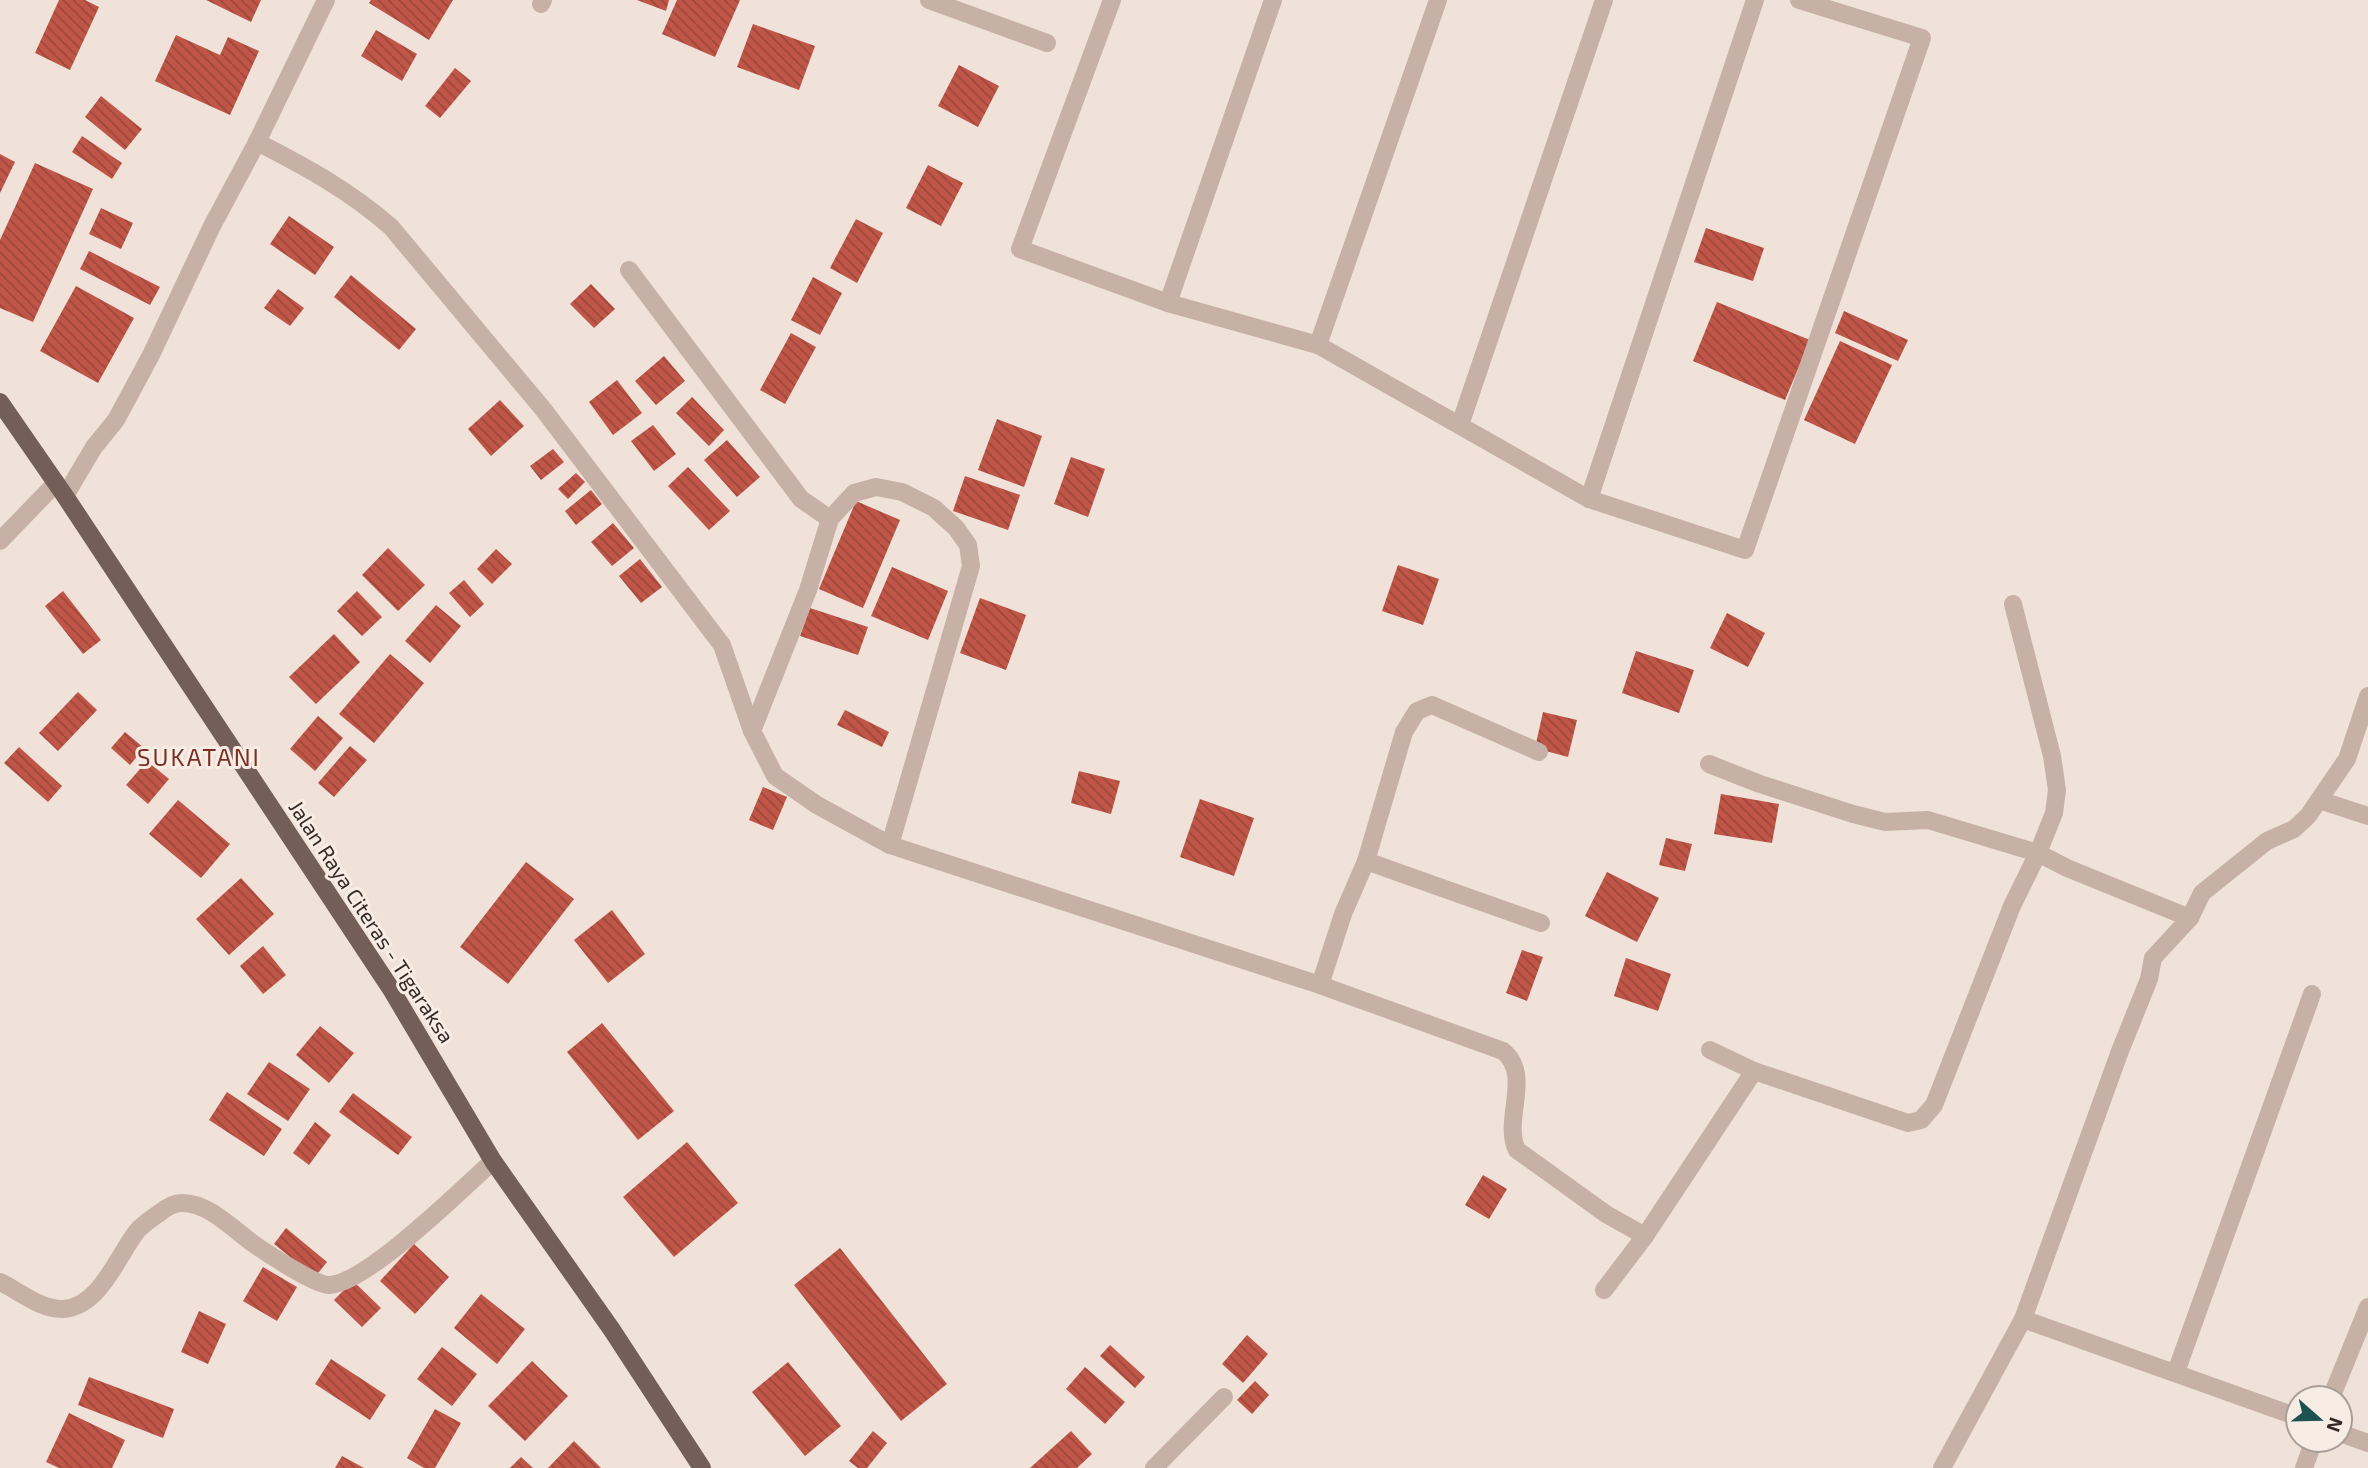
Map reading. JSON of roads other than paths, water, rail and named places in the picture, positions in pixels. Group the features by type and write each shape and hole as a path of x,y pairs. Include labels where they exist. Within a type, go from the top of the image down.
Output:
{"main road":[{"name":"Jalan Raya Citeras - Tigaraksa","path":"0,402 391,989 493,1161 612,1330 702,1468"}],"street":[{"path":"0,541 60,489 116,420 151,355 212,226 257,142 326,0"},
{"path":"929,0 1047,43"},
{"path":"1112,0 1020,249 1168,303 1318,345 1589,499 1745,550 1922,38 1799,0"},
{"path":"1168,303 1273,0"},
{"path":"1318,345 1438,0"},
{"path":"1460,425 1604,0"},
{"path":"1589,499 1755,0"},
{"path":"257,142 320,174 362,202 391,227 542,409 722,645 752,731 775,776 817,805 890,845 1320,985 1503,1051 1515,1066 1516,1108 1512,1140 1517,1150 1606,1213 1645,1236"},
{"path":"629,270 801,499 830,519"},
{"path":"752,731 808,590 830,519 854,493 876,487 902,492 934,508 957,528 968,545 971,566 890,845"},
{"path":"1710,1050 1754,1071 1908,1123 1921,1120 1934,1105 2012,906 2054,813 2057,790 2052,756 2014,604"},
{"path":"1942,1468 2023,1319 2149,979 2153,958 2190,918 2202,893 2267,841 2294,829 2308,816 2347,759 2368,696"},
{"path":"1320,985 1343,914 1366,861 1404,732 1417,711 1432,705 1539,752"},
{"path":"1709,764 1760,784 1853,814 1885,822 1928,820 2038,853 2067,868 2190,918"},
{"path":"2319,800 2368,816"},
{"path":"1366,861 1541,923"},
{"path":"2176,1372 2312,994"},
{"path":"1604,1290 1645,1236 1754,1071"},
{"path":"0,1282 45,1306 62,1309 76,1306 94,1293 107,1278 138,1229 164,1209 181,1203 201,1208 218,1217 315,1283 344,1283 372,1265 431,1218 493,1161"},
{"path":"2337,1384 2368,1307"},
{"path":"2023,1319 2284,1412"},
{"path":"1154,1468 1224,1397"}],"district":[{"name":"SUKATANI","path":"199,758"}]}
